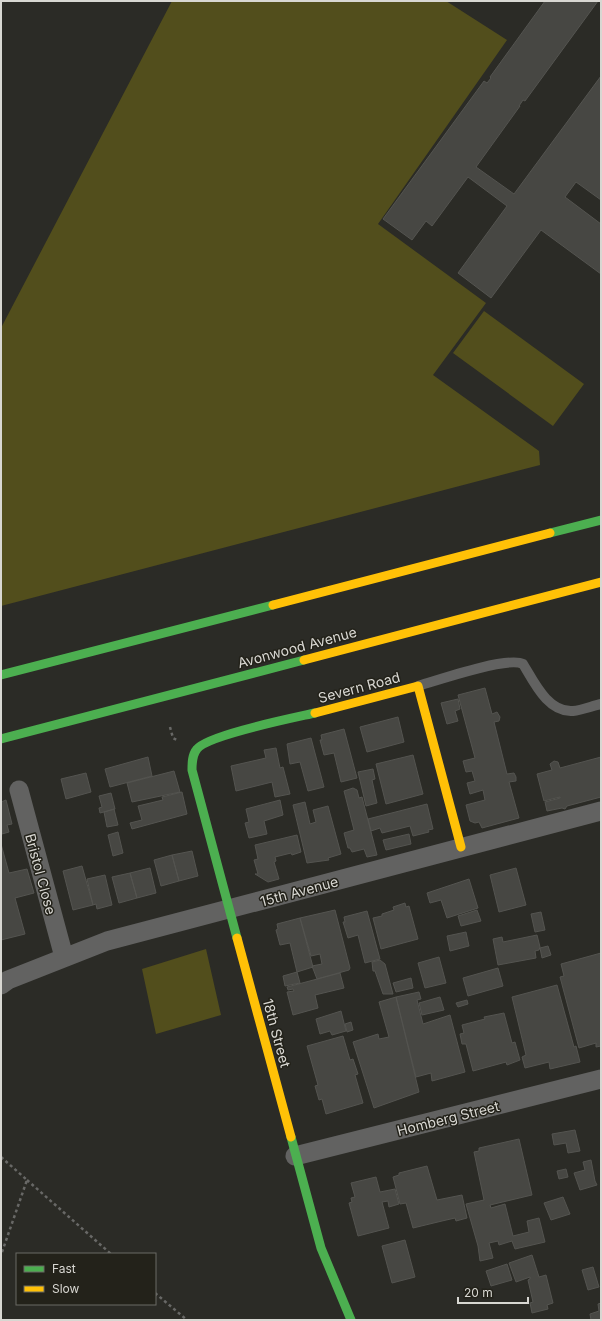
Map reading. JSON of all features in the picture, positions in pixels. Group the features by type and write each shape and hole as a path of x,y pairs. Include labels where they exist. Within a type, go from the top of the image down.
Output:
{"main road":[{"path":"1,675 601,520"},
{"name":"Avonwood Avenue","path":"1,739 601,582"},
{"name":"Severn Road","path":"195,750 204,743 217,738 418,686 461,847"},
{"name":"18th Street","path":"195,750 192,759 192,770 295,1156 321,1248 351,1320"}],"street":[{"name":"Bristol Close","path":"19,790 64,957"},
{"name":"15th Avenue","path":"1,984 64,957 121,937 230,910 461,847 601,811"},
{"name":"Homberg Street","path":"295,1156 601,1079"}],"lane":[{"path":"418,686 501,663 518,662 523,664 545,698 561,709 573,711 601,704"}],"path":[{"path":"1,1158 110,1253"},
{"path":"1,1255 26,1180"},
{"path":"156,1293 186,1320"}],"shaded area":[{"path":"172,1 446,1 507,40 378,224 486,303 433,375 539,451 540,465 1,606 1,328"},
{"path":"484,311 584,384 553,426 453,353"},
{"path":"206,949 221,1015 156,1034 142,969"}],"building":[{"path":"545,1 598,1 525,101 523,100 476,167 514,194 601,76 601,200 576,182 565,197 601,224 601,274 541,230 491,298 458,273 507,206 468,177 432,226 426,221 412,240 383,219 484,81 487,83 491,78 490,77"},
{"path":"485,688 492,714 497,712 500,717 499,721 494,722 507,774 514,773 516,777 516,781 509,782 519,818 482,828 479,822 475,823 470,821 466,805 485,800 483,790 470,794 467,783 475,781 472,771 466,772 463,761 475,758 458,695"},
{"path":"458,699 460,709 455,711 458,721 447,724 441,703"},
{"path":"398,717 404,742 367,752 360,727"},
{"path":"344,729 357,778 341,782 334,753 324,755 320,740 322,740 321,735"},
{"path":"311,738 324,787 308,791 300,762 290,764 287,744"},
{"path":"276,748 280,768 283,767 290,794 275,797 272,782 236,791 231,766 266,758 264,750"},
{"path":"413,755 423,794 386,804 376,764"},
{"path":"148,757 152,776 110,787 105,769"},
{"path":"601,757 601,797 567,806 565,809 562,808 547,811 545,802 560,797 544,801 537,774 552,770 550,764 554,761 558,762 560,768"},
{"path":"373,769 375,779 372,780 377,803 366,806 358,772"},
{"path":"174,771 180,792 132,802 127,783"},
{"path":"86,773 91,792 66,799 61,779"},
{"path":"353,788 357,790 359,798 362,797 377,855 367,857 364,849 352,852 350,848 348,848 344,833 354,830 344,791"},
{"path":"182,792 187,814 132,829 130,823 142,820 138,806 163,800 162,797"},
{"path":"111,793 115,809 100,813 99,808 102,807 99,796"},
{"path":"6,800 12,824 7,825 9,832 2,834 1,802"},
{"path":"280,800 283,815 264,821 267,834 249,838 245,823 249,822 246,809"},
{"path":"305,802 310,824 316,822 313,810 328,806 341,854 328,858 329,860 307,863 293,805"},
{"path":"427,804 433,829 428,830 429,832 413,836 410,826 382,833 380,828 371,831 368,819"},
{"path":"114,809 118,825 107,827 104,812"},
{"path":"118,832 123,853 113,856 108,835"},
{"path":"409,834 411,844 386,850 383,840"},
{"path":"297,835 301,852 292,855 291,853 275,857 276,861 274,862 279,879 268,882 255,874 258,874 254,860 258,859 255,845"},
{"path":"1,844 9,873 27,869 34,893 15,898 25,934 1,940"},
{"path":"192,851 198,876 179,881 172,855"},
{"path":"172,855 179,881 161,886 154,860"},
{"path":"82,866 93,905 73,910 63,871"},
{"path":"150,868 156,893 137,898 130,873"},
{"path":"516,868 526,905 499,912 490,875"},
{"path":"130,873 137,898 119,903 112,877"},
{"path":"105,875 112,905 97,909 96,904 93,905 87,879"},
{"path":"469,879 478,908 447,918 441,900 430,903 427,893"},
{"path":"405,903 406,907 409,906 418,939 381,949 373,918 382,916 382,914 394,910 393,907"},
{"path":"335,910 350,968 349,970 317,979 312,966 322,964 320,954 311,956 300,918"},
{"path":"477,910 481,921 461,926 458,916"},
{"path":"367,911 380,959 365,963 358,935 348,938 343,922 345,922 344,917"},
{"path":"541,912 545,930 535,932 531,914"},
{"path":"300,918 313,967 297,972 290,943 280,945 276,930 278,929 277,924"},
{"path":"466,932 469,946 450,951 447,936"},
{"path":"537,935 540,947 539,950 535,951 536,958 498,965 493,939 502,937 503,942"},
{"path":"548,946 551,955 542,958 540,948"},
{"path":"601,953 601,1046 596,1047 596,1043 579,1048 560,977 564,976 561,964"},
{"path":"439,957 446,983 425,988 418,963"},
{"path":"380,960 385,964 393,994 383,994 375,971 373,971 372,962"},
{"path":"498,968 503,986 468,996 463,978"},
{"path":"297,972 300,983 285,986 283,976"},
{"path":"340,973 344,988 315,995 318,1008 293,1015 287,992 294,991 293,989 288,990 287,987"},
{"path":"411,978 413,988 396,992 393,983"},
{"path":"557,985 574,1047 576,1046 580,1062 550,1069 549,1062 525,1068 522,1057 526,1055 512,997"},
{"path":"419,992 421,999 417,1000 423,1024 450,1015 465,1072 432,1081 431,1073 416,1077 396,997"},
{"path":"396,997 419,1092 374,1108 353,1042 378,1034 379,1039 389,1037 379,1002"},
{"path":"440,997 444,1010 422,1015 419,1003"},
{"path":"467,1000 468,1004 458,1007 456,1003"},
{"path":"341,1011 346,1031 332,1035 330,1031 320,1034 316,1019"},
{"path":"504,1013 512,1043 515,1042 520,1060 507,1065 506,1062 473,1071 466,1044 462,1044 460,1034 464,1033 462,1025 485,1019 484,1017"},
{"path":"351,1022 353,1030 347,1032 345,1024"},
{"path":"343,1036 350,1060 353,1059 358,1074 355,1075 363,1103 326,1114 322,1099 319,1100 315,1086 318,1085 307,1046"},
{"path":"575,1130 580,1151 568,1153 566,1143 554,1145 552,1134"},
{"path":"519,1139 532,1195 490,1205 491,1208 505,1204 513,1236 529,1232 527,1221 539,1218 545,1242 515,1249 512,1241 499,1245 498,1241 489,1243 493,1258 480,1261 478,1246 466,1204 484,1200 474,1152 479,1151 479,1148"},
{"path":"591,1160 597,1185 580,1190 574,1173 585,1170 583,1162"},
{"path":"427,1166 437,1200 462,1195 467,1218 456,1221 455,1218 413,1228 406,1203 400,1204 393,1177 399,1175 399,1173"},
{"path":"566,1169 568,1177 559,1179 557,1171"},
{"path":"376,1177 380,1192 395,1189 399,1204 389,1207 388,1201 382,1202 389,1228 358,1236 349,1203 352,1202 351,1198 355,1197 351,1183"},
{"path":"563,1197 570,1214 551,1220 544,1203"},
{"path":"405,1240 415,1277 392,1283 382,1246"},
{"path":"532,1255 539,1277 546,1275 553,1303 547,1305 548,1309 532,1313 530,1303 533,1302 528,1280 530,1277 516,1282 509,1263"},
{"path":"507,1264 512,1280 491,1286 486,1271"},
{"path":"593,1267 599,1287 588,1290 582,1270"},
{"path":"601,1303 601,1320 591,1320 590,1314 599,1311 598,1304"}],"traffic: fast":[{"path":"550,533 601,520"},
{"path":"1,675 273,605"},
{"path":"1,739 304,660"},
{"path":"237,938 192,770 194,754 197,749 204,744 217,738 315,713"},
{"path":"291,1137 321,1248 351,1320"}],"traffic: slow":[{"path":"273,605 550,533"},
{"path":"304,660 601,582"},
{"path":"315,713 418,686 461,847"},
{"path":"237,938 291,1137"}]}
